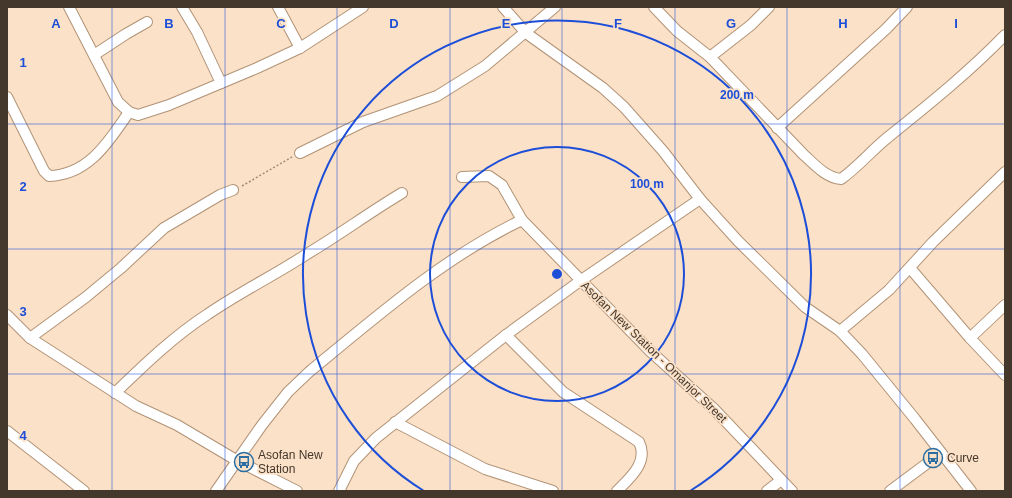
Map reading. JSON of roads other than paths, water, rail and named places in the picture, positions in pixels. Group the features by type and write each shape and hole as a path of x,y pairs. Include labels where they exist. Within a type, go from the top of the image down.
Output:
{"street":[{"path":"69,7 118,102 129,112 138,114 153,110 221,84 300,48 363,7"},
{"path":"182,7 197,32 221,84"},
{"path":"278,7 300,48"},
{"path":"503,7 526,33 603,88 624,106 663,151 700,199 738,241 805,308 840,331 872,366 971,491"},
{"path":"300,153 363,122 437,96 485,66 555,7"},
{"path":"654,7 677,31 710,57 777,128 819,168 834,178 841,179 912,116 948,89 1005,36"},
{"path":"710,57 751,25 769,7"},
{"path":"777,128 886,29 907,7"},
{"path":"94,55 147,22"},
{"path":"7,97 44,171 50,176 58,176 82,167 94,158 129,112"},
{"path":"840,331 872,306 910,268 933,242 1005,172"},
{"name":"Asofan New Station - Omanjor Street","path":"462,177 489,176 502,185 522,220 650,351 714,409 792,491"},
{"path":"30,338 86,297 121,268 164,228 220,195 233,190"},
{"path":"115,393 154,355 209,313 292,264 372,211 402,194"},
{"path":"339,491 354,461 368,445 395,422 506,335 580,281 700,199"},
{"path":"216,491 236,460 284,397 309,372 444,266 495,233 522,220"},
{"path":"910,268 970,338 1005,375"},
{"path":"970,338 1005,305"},
{"path":"7,315 30,338 136,406 177,425 236,460 297,491"},
{"path":"506,335 563,392 639,442 643,454 642,460 632,476 617,491"},
{"path":"395,422 485,469 554,491"},
{"path":"7,431 84,491"},
{"path":"890,491 941,453"},
{"path":"767,491 781,480"}],"place":[{"name":"Curve","path":"933,458"},
{"name":"Asofan New Station","path":"244,462"}]}
